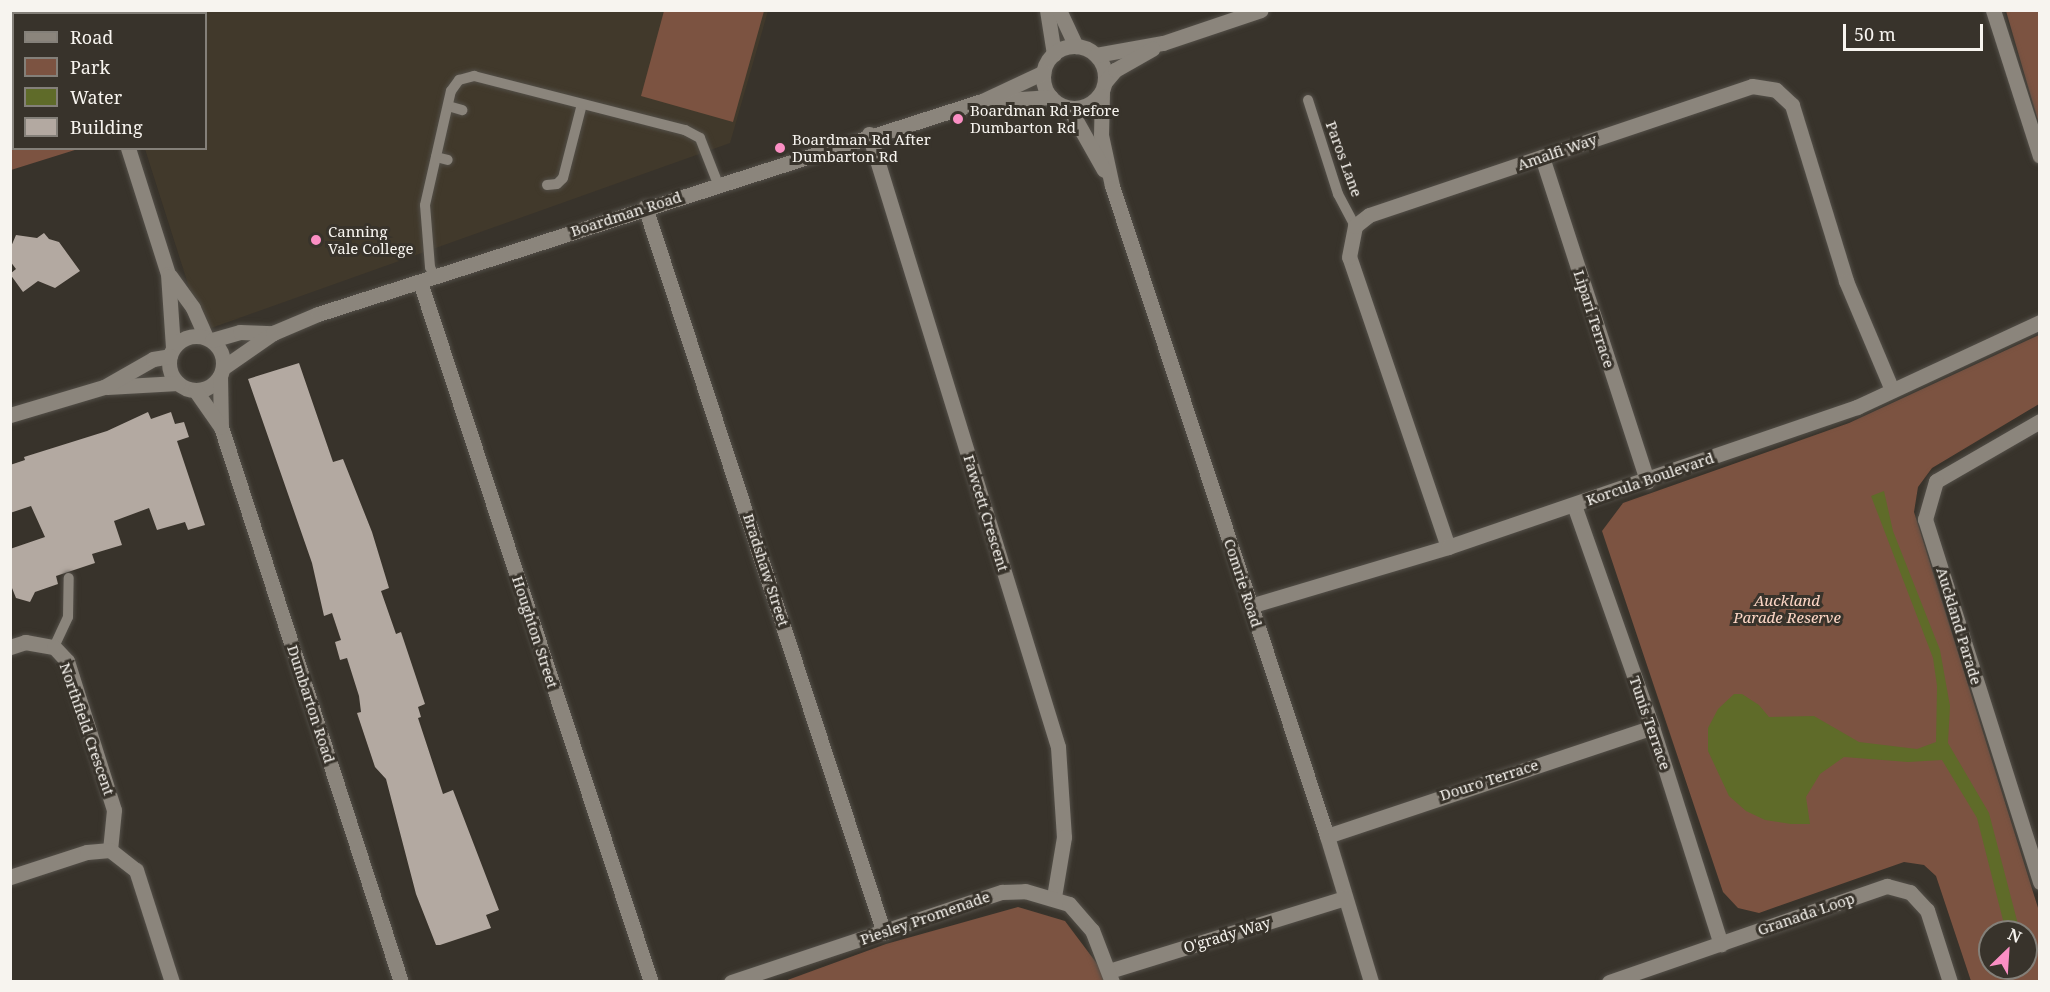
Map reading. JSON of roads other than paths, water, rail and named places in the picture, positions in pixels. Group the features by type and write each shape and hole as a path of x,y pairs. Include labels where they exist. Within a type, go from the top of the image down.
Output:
{"street":[{"path":"1047,10 1054,54 1044,72 1051,97 1070,108 1088,105 1115,70 1163,43"},
{"path":"1059,10 1076,46 1096,55 1102,63 1103,87"},
{"path":"1096,55 1163,43 1261,10"},
{"path":"1993,10 2040,156"},
{"path":"1054,54 1076,46"},
{"name":"Boardman Road","path":"104,387 178,383 195,390 210,387 222,372 273,333 318,314 869,134 982,101 1044,72"},
{"name":"Amalfi Way","path":"1355,226 1369,215 1752,86 1776,90 1792,105 1846,281 1892,390"},
{"name":"Comrie Road","path":"1103,87 1101,135 1113,186 1327,836 1371,981"},
{"name":"Boardman Road","path":"982,101 1051,97"},
{"name":"Comrie Road","path":"1070,108 1113,186"},
{"name":"Fawcett Crescent","path":"869,134 1058,747 1064,837 1054,897"},
{"path":"129,150 168,274 171,352 169,366 178,383"},
{"name":"Lipari Terrace","path":"1542,157 1647,481"},
{"name":"Bradshaw Street","path":"645,207 884,933"},
{"path":"1355,226 1349,257 1448,547"},
{"path":"168,274 193,308 209,338 222,352 222,372"},
{"name":"Houghton Street","path":"427,280 651,981"},
{"name":"Korcula Boulevard","path":"1250,606 1448,547 1857,408 2040,322"},
{"name":"Boardman Road","path":"10,416 104,387 153,359 171,352 188,336 209,338 240,332 273,333"},
{"name":"Dumbarton Road","path":"221,427 222,372"},
{"name":"Dumbarton Road","path":"195,390 221,427 401,981"},
{"name":"Auckland Parade","path":"2039,422 1936,481 1925,519 2040,882"},
{"name":"Tunis Terrace","path":"1574,505 1652,727 1721,944"},
{"name":"Northfield Crescent","path":"10,647 25,642 54,647 67,661 114,810 110,849"},
{"name":"Douro Terrace","path":"1327,836 1652,727"},
{"path":"10,877 87,852 110,849 136,870 172,981"},
{"name":"Granada Loop","path":"1609,981 1887,886 1910,892 1927,910 1950,981"},
{"name":"Piesley Promenade","path":"732,981 884,933 1002,892 1025,891 1054,897 1069,904 1092,930 1111,976"},
{"name":"O'grady Way","path":"1111,976 1345,898"}],"lane":[{"path":"427,280 430,267 424,205 448,106 459,80 474,76 700,138 718,184"},
{"name":"Paros Lane","path":"1308,100 1338,194 1355,226"},
{"path":"548,185 557,184 563,178 568,137 582,104"},
{"path":"448,106 462,110"},
{"path":"436,157 448,160"},
{"name":"Northfield Crescent","path":"54,647 68,617 69,578"}],"water":[{"path":"1884,491 1893,531 1940,650 1950,706 1948,743 1989,813 2017,920 2003,920 1977,818 1942,760 1908,762 1844,757 1820,774 1806,797 1810,824 1791,824 1765,820 1746,811 1729,796 1708,751 1708,728 1718,709 1734,694 1742,694 1759,705 1769,717 1814,716 1859,742 1917,749 1936,742 1937,686 1933,658 1871,496"}],"place":[{"name":"Boardman Rd Before Dumbarton Rd","path":"958,119"},
{"name":"Boardman Rd After Dumbarton Rd","path":"780,148"},
{"name":"Canning Vale College","path":"316,240"}],"park label":[{"name":"Auckland Parade Reserve","path":"1787,608"}]}
